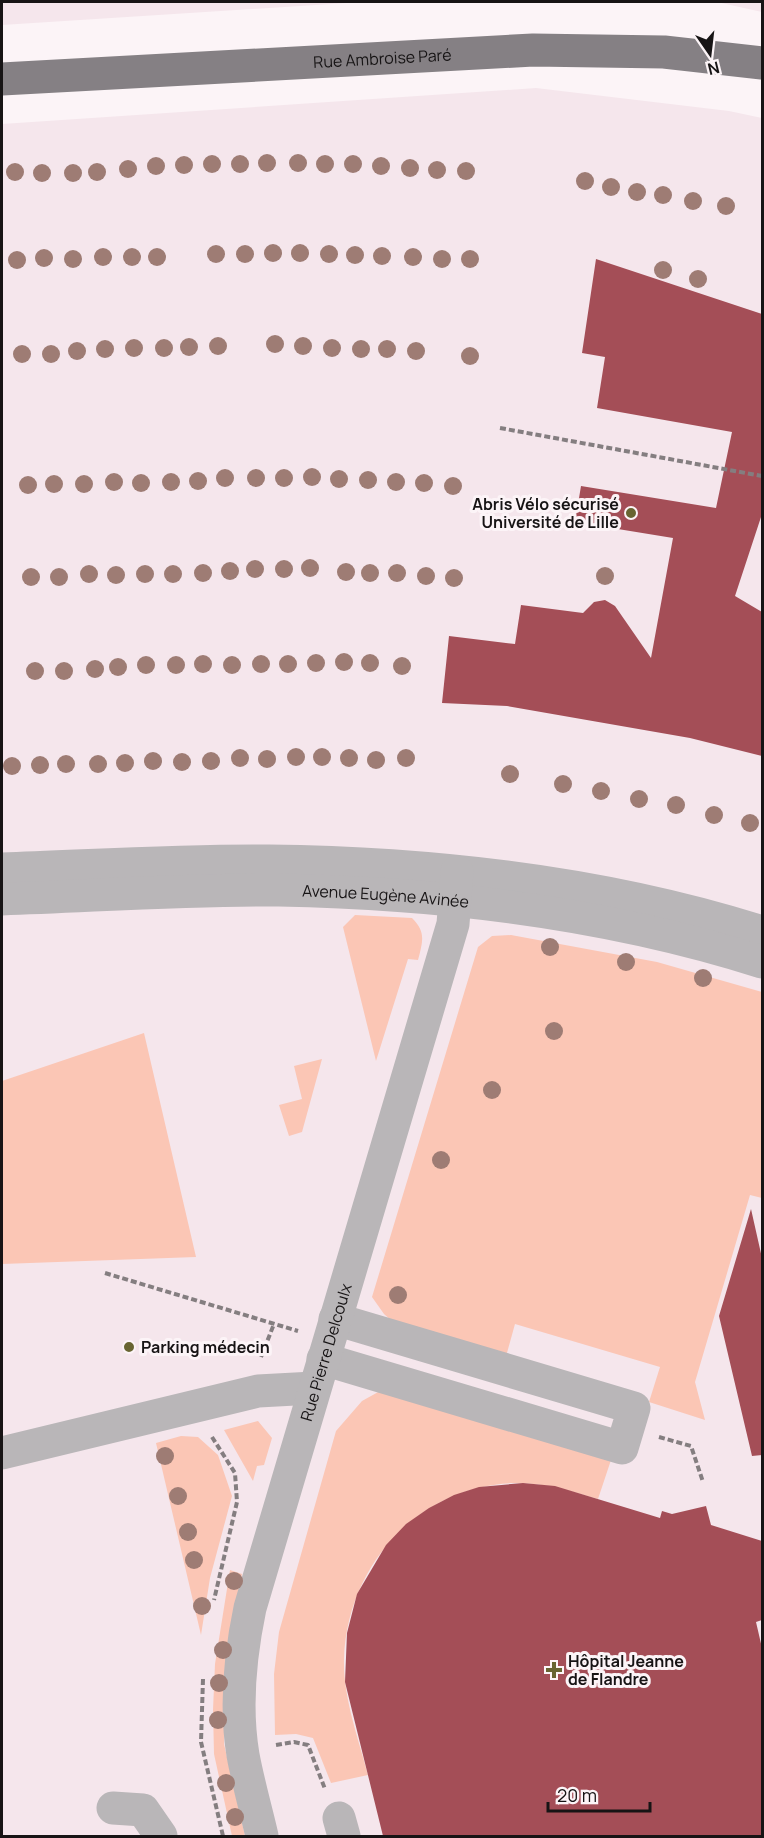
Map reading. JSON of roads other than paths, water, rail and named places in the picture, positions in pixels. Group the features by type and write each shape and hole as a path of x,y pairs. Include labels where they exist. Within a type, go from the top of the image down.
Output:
{"main road":[{"name":"Rue Ambroise Paré","path":"2,79 533,50 664,52 762,63"}],"street":[{"name":"Avenue Eugène Avinée","path":"2,869 267,861 456,887 635,898 762,932"},
{"name":"Avenue Eugène Avinée","path":"2,899 456,887 762,962"},
{"name":"Rue Pierre Delcoulx","path":"262,1836 243,1754 240,1688 245,1633 256,1582 453,924 456,887"},
{"path":"2,1453 319,1374 622,1448 634,1407 334,1319"},
{"path":"113,1808 143,1810 161,1836"}],"place":[{"name":"Abris Vélo sécurisé Université de Lille","path":"631,513"},
{"name":"Parking médecin","path":"129,1347"},
{"name":"Hôpital Jeanne de Flandre","path":"554,1670"}]}
